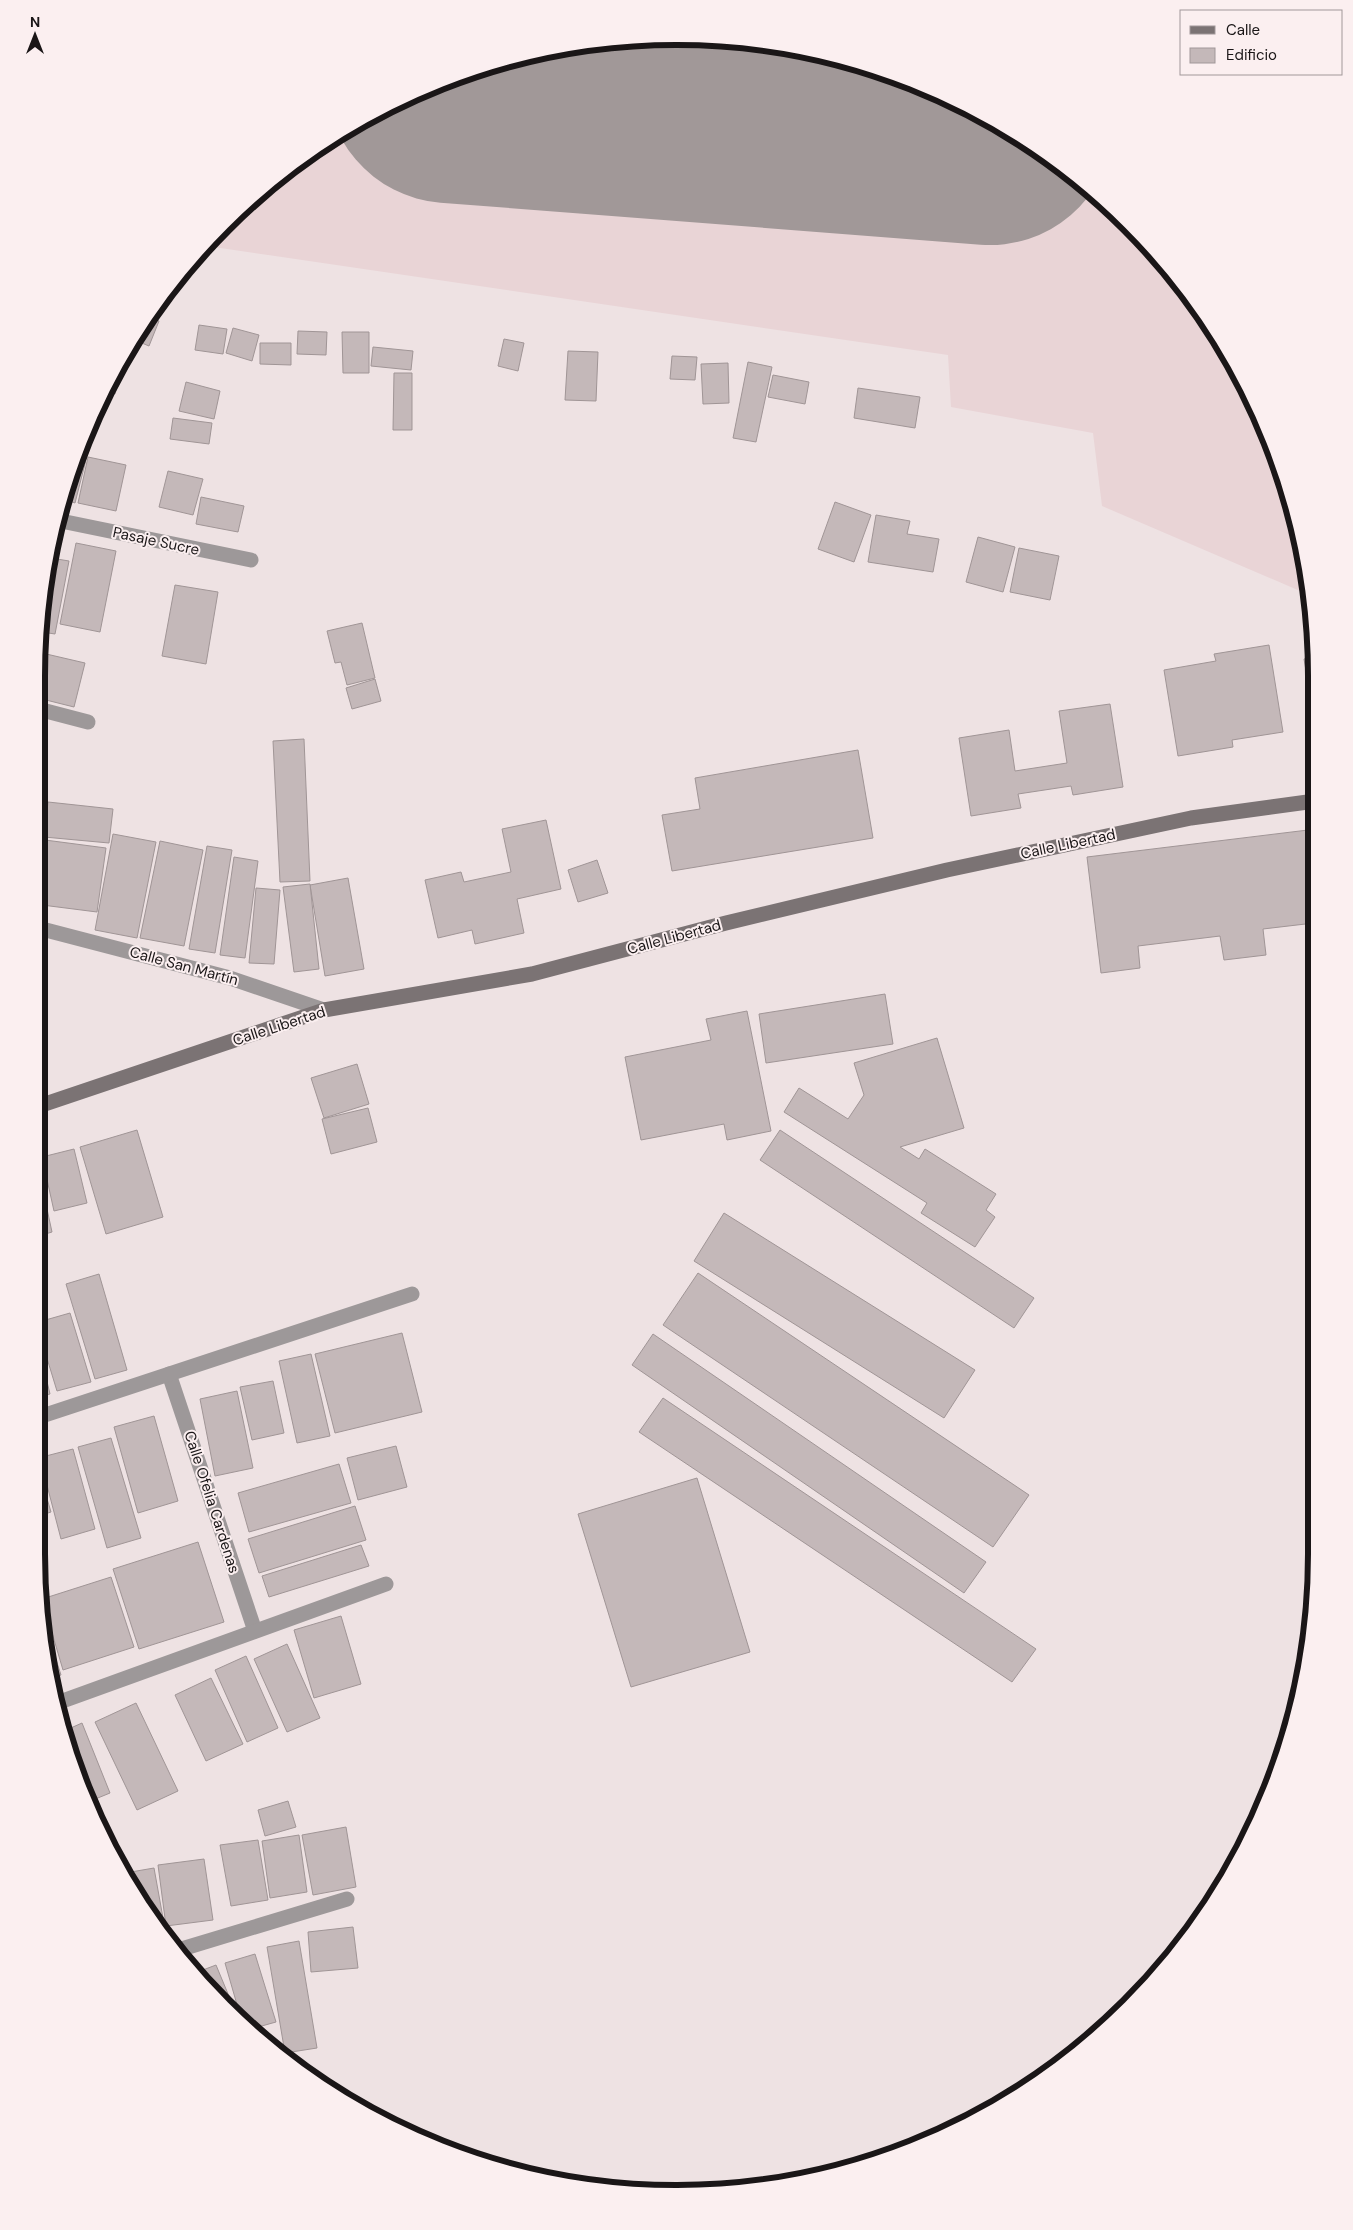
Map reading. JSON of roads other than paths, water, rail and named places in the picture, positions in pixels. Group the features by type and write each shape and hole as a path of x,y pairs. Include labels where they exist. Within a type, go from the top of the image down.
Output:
{"street":[{"name":"Pasaje Sucre","path":"65,522 251,560"},
{"path":"45,711 88,722"},
{"name":"Calle Libertad","path":"45,1104 324,1010 532,974 726,923 947,870 1191,818 1308,802"},
{"name":"Calle San Martín","path":"45,931 230,978 324,1010"},
{"path":"45,1415 412,1294"},
{"name":"Calle Ofelia Cardenas","path":"169,1374 255,1631"},
{"path":"63,1701 386,1584"},
{"path":"184,1948 347,1899"}]}
